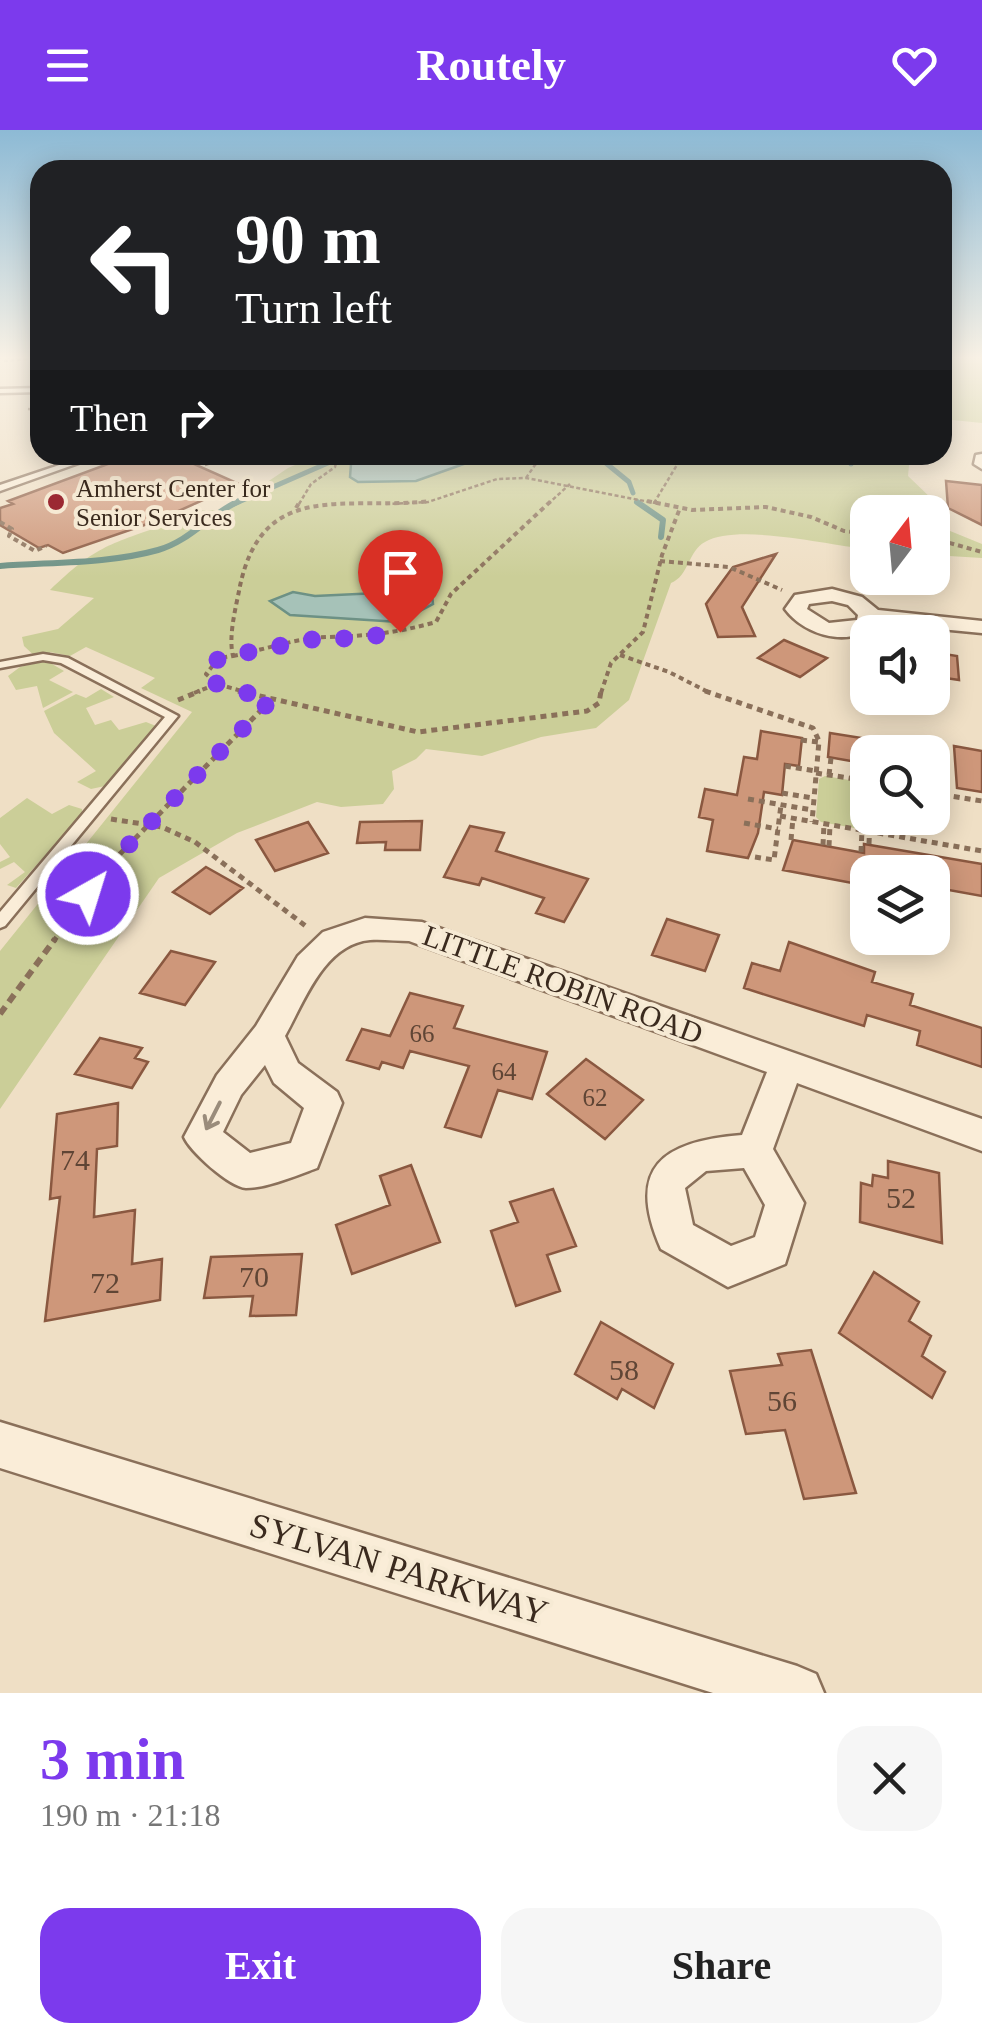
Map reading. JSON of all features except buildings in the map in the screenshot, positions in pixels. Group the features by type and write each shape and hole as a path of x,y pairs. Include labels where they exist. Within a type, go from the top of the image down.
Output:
{"street":[{"path":"850,628 826,629 798,615 796,609 802,599 820,594 844,597 863,606 868,615"},
{"path":"950,624 982,627"},
{"name":"LITTLE ROBIN ROAD","path":"334,940 365,929 411,930 982,1135"},
{"path":"268,1036 309,964 334,940"},
{"path":"754,1151 787,1065"},
{"name":"SYLVAN PARKWAY","path":"0,1445 797,1693"}],"lane":[{"path":"0,488 68,465"},
{"path":"0,666 44,656 64,660 172,716 0,922"}],"path":[{"path":"296,508 311,484 335,465"},
{"path":"526,478 534,465"},
{"path":"654,503 677,465"},
{"path":"233,656 231,648 247,557 260,530 282,512 296,508 428,502 497,479 526,478 680,508 766,506 850,532"},
{"path":"570,484 451,594 436,622 400,632 352,639 325,637 233,656 210,665 206,674 217,684 271,700 418,732 542,720 588,711 598,703 604,676 643,632 660,560 680,508"},
{"path":"4,523 12,528 9,536 35,551 46,546"},
{"path":"950,543 982,552"},
{"path":"660,560 728,566 802,599"},
{"path":"620,655 670,672 719,698 802,721 818,734 812,822"},
{"path":"184,697 217,684"},
{"path":"0,1014 111,863 271,700"},
{"path":"801,740 819,742"},
{"path":"829,775 830,758"},
{"path":"799,765 850,779"},
{"path":"785,766 816,770"},
{"path":"782,793 814,798"},
{"path":"950,795 982,801"},
{"path":"748,799 812,810"},
{"path":"755,856 774,860 781,805"},
{"path":"88,815 162,827 195,842 312,931 334,940"},
{"path":"780,816 850,828"},
{"path":"790,840 793,818"},
{"path":"744,823 778,829"},
{"path":"826,846 827,824"},
{"path":"861,852 865,835"},
{"path":"867,835 869,844"},
{"path":"889,835 982,852"},
{"path":"900,837 900,850"},
{"path":"922,841 922,854"},
{"path":"968,849 969,862"}],"green space":[{"path":"295,465 909,465 908,476 928,495 850,495 850,547 760,535 720,537 699,546 682,575 671,583 629,700 596,728 541,737 482,756 426,749 392,771 394,789 383,804 341,807 317,802 237,833 159,878 0,1109 0,951 192,712 141,688 155,678 86,647 70,656 50,652 52,664 64,671 49,680 73,692 43,708 37,686 16,690 8,676 20,667 41,662 24,646 22,637 58,629 94,598 50,590 91,556 192,513 223,512"},
{"path":"950,531 982,544 982,558 950,556"},
{"path":"101,689 114,697 86,708 95,725 111,720 119,730 146,722 156,726 105,786 91,789 77,782 96,771 54,733 44,711 76,694 86,698"},
{"path":"825,776 850,780 850,827 821,822 816,817 819,779"},
{"path":"27,798 52,814 69,805 82,809 82,814 16,888 7,885 25,872 14,862 0,869 0,862 10,857 0,844 0,818"}],"water":[{"path":"351,465 461,465 416,481 358,482 350,477"},
{"path":"421,591 432,595 433,604 399,622 290,615 270,601 293,592 315,596"}],"waterway":[{"path":"234,504 323,465"},
{"path":"608,465 629,482 633,493"},
{"path":"234,504 239,501"},
{"path":"637,502 663,520 661,537"},
{"path":"0,566 99,560 158,550 234,504"}],"place":[{"name":"Amherst Center for Senior Services","path":"56,502"}],"route":[{"path":"88,894 111,863 271,700 217,684 206,674 210,665 219,658 276,650 325,637 352,639 400,632"}]}
